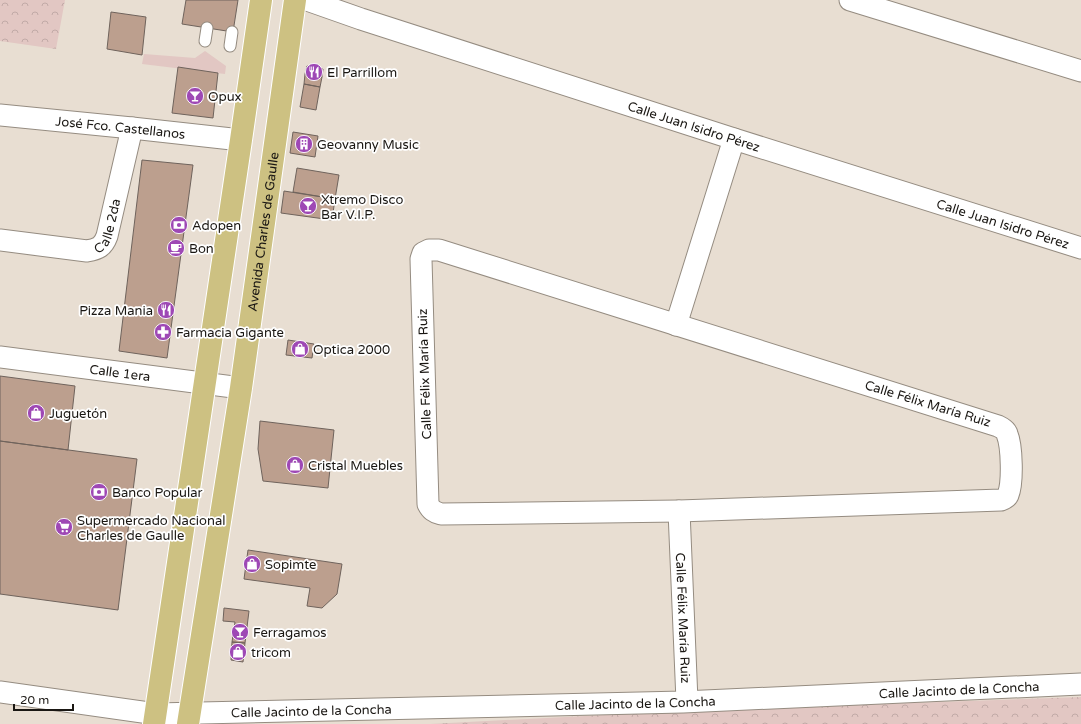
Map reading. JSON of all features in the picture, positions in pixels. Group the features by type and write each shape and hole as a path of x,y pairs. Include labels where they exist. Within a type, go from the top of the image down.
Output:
{"main road":[{"path":"155,719 261,0"},
{"name":"Avenida Charles de Gaulle","path":"189,719 241,388 296,0"}],"street":[{"name":"Calle Juan Isidro Pérez","path":"307,0 369,22 734,139 1081,248"},
{"path":"850,0 1081,71"},
{"name":"José Fco. Castellanos","path":"0,115 241,140"},
{"name":"Calle 2da","path":"0,240 87,251 97,249 101,246 107,236 132,128"},
{"path":"676,325 734,139"},
{"name":"Calle Félix María Ruiz","path":"429,250 439,250 676,325 1004,429 1008,434 1011,456 1012,478 1008,495 1005,499 1001,500 679,511 441,514 430,509 428,504 421,259 423,253 429,250"},
{"name":"Calle 1era","path":"0,357 241,388"},
{"name":"Calle Félix María Ruiz","path":"679,511 687,701"},
{"name":"Calle Jacinto de la Concha","path":"0,692 155,719 189,719 687,701 1081,684"}],"lane":[{"path":"205,41 207,28"},
{"path":"230,46 232,32"}],"green space":[{"path":"0,0 65,0 56,49 0,41"},
{"path":"205,51 226,66 225,74 142,64 144,54 195,58"},
{"path":"1081,697 1081,724 430,724 680,711"}],"building":[{"path":"186,0 238,0 233,32 182,24"},
{"path":"111,12 146,17 142,55 107,49"},
{"name":"El Parrillom","path":"307,66 323,69 322,77 305,74"},
{"name":"Opux","path":"178,67 218,73 213,118 172,113"},
{"path":"305,74 322,77 320,87 304,84"},
{"path":"304,84 320,87 316,110 300,107"},
{"name":"Geovanny Music","path":"293,132 318,136 315,157 290,153"},
{"path":"142,160 193,165 167,358 119,351"},
{"path":"297,168 339,175 335,199 293,192"},
{"name":"Xtremo Disco Bar V.I.P.","path":"284,191 335,199 332,220 281,213"},
{"name":"Optica 2000","path":"288,340 314,344 312,358 286,355"},
{"name":"Juguetón","path":"0,376 75,386 68,450 0,441"},
{"name":"Cristal Muebles","path":"260,421 334,430 328,488 263,481 258,449"},
{"name":"Supermercado Nacional Charles de Gaulle","path":"0,441 137,459 118,610 0,594"},
{"path":"248,550 342,564 337,594 322,608 307,606 310,588 244,579"},
{"name":"Ferragamos","path":"224,608 249,611 245,643 232,642 235,622 223,621"},
{"name":"tricom","path":"232,642 245,643 243,662 231,660"}],"place":[{"name":"El Parrillom","path":"314,72"},
{"name":"Opux","path":"195,96"},
{"name":"Geovanny Music","path":"304,144"},
{"name":"Xtremo Disco Bar V.I.P.","path":"308,206"},
{"name":"Adopen","path":"179,225"},
{"name":"Bon","path":"176,248"},
{"name":"Pizza Mania","path":"166,310"},
{"name":"Farmacia Gigante","path":"163,332"},
{"name":"Optica 2000","path":"300,349"},
{"name":"Juguetón","path":"36,413"},
{"name":"Cristal Muebles","path":"295,465"},
{"name":"Banco Popular","path":"99,492"},
{"name":"Supermercado Nacional Charles de Gaulle","path":"64,527"},
{"name":"Sopimte","path":"252,564"},
{"name":"Ferragamos","path":"240,632"},
{"name":"tricom","path":"238,652"}]}
